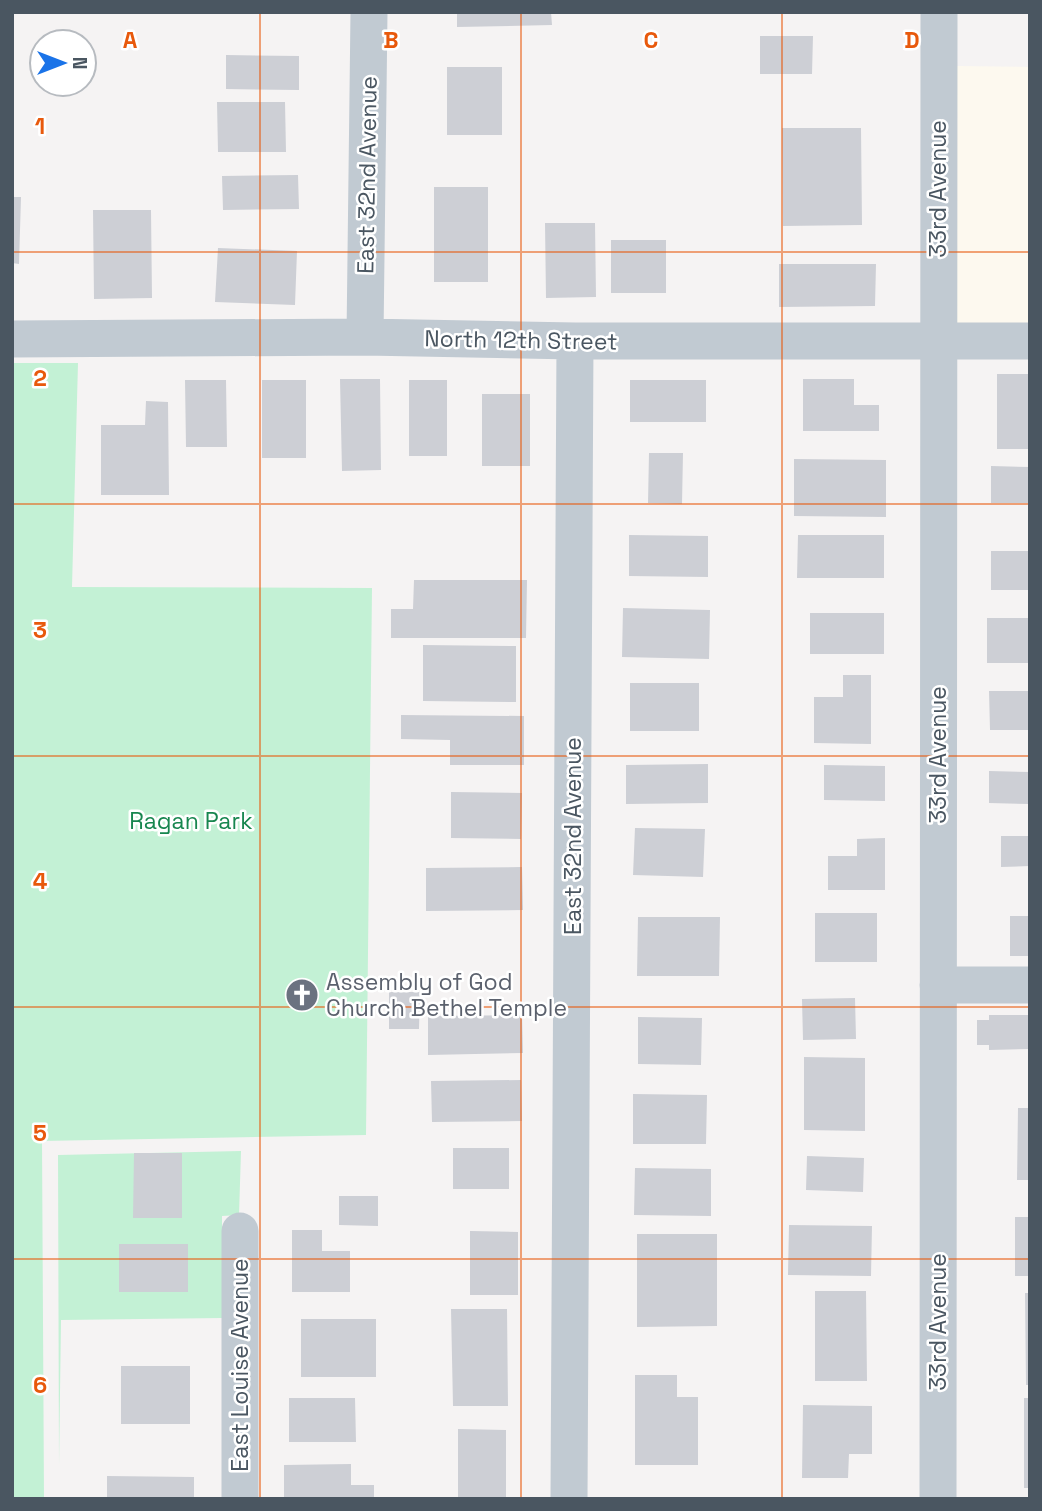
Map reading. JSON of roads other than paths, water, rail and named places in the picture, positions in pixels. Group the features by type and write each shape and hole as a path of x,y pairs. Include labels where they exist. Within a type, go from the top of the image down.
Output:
{"street":[{"name":"East 32nd Avenue","path":"365,337 369,12"},
{"name":"33rd Avenue","path":"937,1499 939,12"},
{"name":"North 12th Street","path":"12,340 365,337 575,341 1030,341"},
{"name":"East 32nd Avenue","path":"569,1499 575,341"},
{"path":"937,985 1030,985"},
{"name":"East Louise Avenue","path":"240,1231 240,1499"}],"place":[{"name":"Assembly of God Church Bethel Temple","path":"302,995"}],"park label":[{"name":"Ragan Park","path":"191,821"}]}
